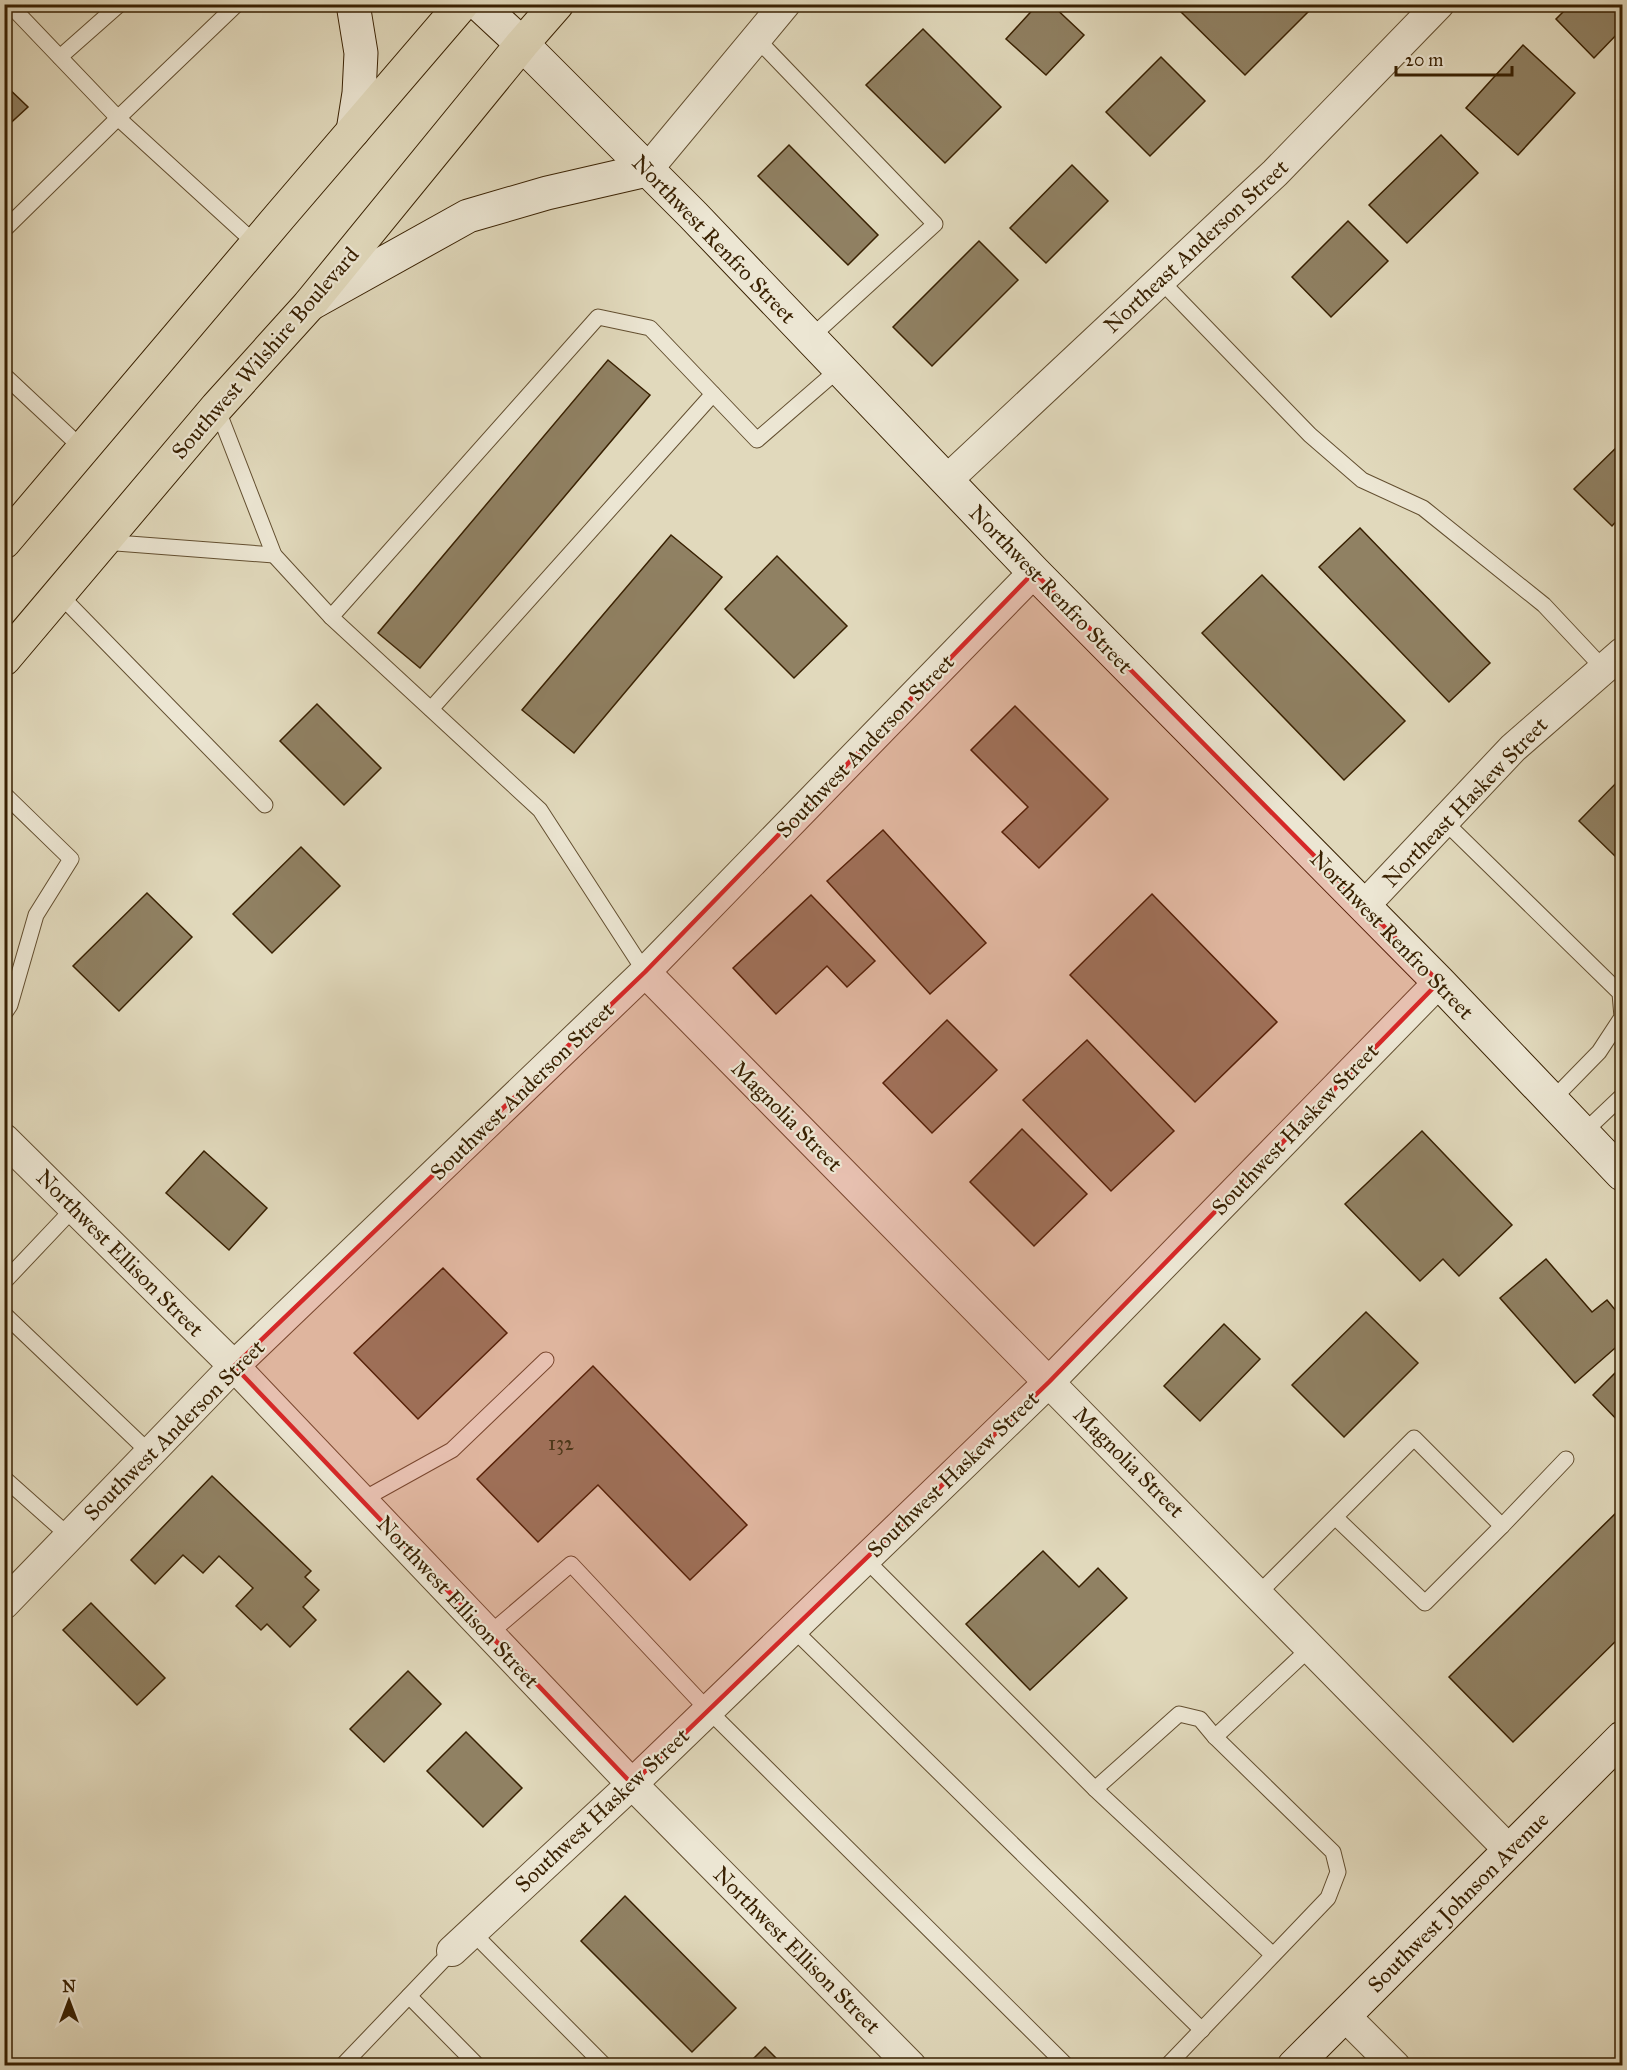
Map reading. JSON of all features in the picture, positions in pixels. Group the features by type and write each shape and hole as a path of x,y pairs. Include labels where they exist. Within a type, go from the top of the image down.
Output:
{"main road":[{"path":"353,4 361,53 359,93 353,131"},
{"path":"4,542 462,4"},
{"name":"Northwest Renfro Street","path":"479,4 647,170 1034,572 1439,982 1623,1174"},
{"name":"Southwest Wilshire Boulevard","path":"4,658 217,406 309,305 557,4"},
{"path":"309,305 468,216 547,193 647,170"},
{"name":"Southwest Johnson Avenue","path":"1294,2066 1623,1738"}],"street":[{"path":"647,170 785,4"},
{"name":"Northeast Anderson Street","path":"946,481 1275,173 1438,4"},
{"name":"Southwest Anderson Street","path":"4,1604 234,1366 645,972 1034,572"},
{"name":"Northeast Haskew Street","path":"1364,906 1513,748 1613,661"},
{"name":"Magnolia Street","path":"645,972 1510,1851"},
{"name":"Southwest Haskew Street","path":"462,1942 632,1784 1049,1382 1439,982"},
{"name":"Northwest Ellison Street","path":"4,1139 234,1366 632,1784 911,2066"},
{"path":"1344,2016 1395,2066"}],"lane":[{"path":"9,4 118,118 256,244"},
{"path":"60,57 120,4"},
{"path":"4,230 237,4"},
{"path":"756,38 935,224 810,338"},
{"path":"1160,280 1303,428 1362,480 1423,508 1613,661"},
{"path":"331,617 598,317 650,328 757,440 840,369"},
{"path":"4,375 83,449"},
{"path":"430,709 713,394"},
{"path":"217,406 274,555 331,617 540,810 645,972"},
{"path":"103,542 274,555"},
{"path":"59,594 265,805"},
{"path":"4,794 71,859 36,915 10,1005 4,1014"},
{"path":"1444,821 1620,993 1622,1017 1599,1052 1552,1100"},
{"path":"1584,1133 1623,1096"},
{"path":"4,1282 74,1208"},
{"path":"4,1314 151,1454"},
{"path":"362,1500 452,1450 546,1360"},
{"path":"1258,1594 1414,1438 1502,1526"},
{"path":"1335,1517 1425,1603 1566,1460"},
{"path":"4,1478 69,1536"},
{"path":"865,1559 1095,1789 1273,1955"},
{"path":"489,1634 571,1564 708,1710 1067,2066"},
{"path":"793,1629 1202,2030"},
{"path":"1215,1737 1311,1648"},
{"path":"1095,1789 1179,1714 1200,1719 1215,1737 1333,1852 1338,1872 1328,1898 1167,2066"},
{"path":"342,2066 462,1942 605,2066"},
{"path":"409,1996 478,2066"}],"highlighted area":[{"path":"1034,572 1439,982 1049,1382 632,1784 234,1366 645,972"}],"building":[{"path":"1038,4 1051,4 1084,35 1046,75 1006,39"},
{"path":"1185,4 1304,4 1310,10 1245,75 1179,10"},
{"path":"1571,4 1622,4 1622,29 1594,58 1556,19"},
{"path":"923,29 1001,107 945,163 866,85"},
{"path":"1523,45 1575,93 1518,155 1466,108"},
{"path":"1161,57 1205,101 1150,156 1106,112"},
{"path":"4,84 28,107 4,129"},
{"path":"1441,135 1478,173 1407,243 1369,205"},
{"path":"789,145 878,235 848,265 758,176"},
{"path":"1072,165 1108,201 1046,263 1010,228"},
{"path":"1348,221 1388,261 1331,317 1292,277"},
{"path":"979,241 1018,280 932,366 893,327"},
{"path":"608,360 650,395 420,668 378,633"},
{"path":"1622,442 1622,515 1612,526 1574,489"},
{"path":"1360,528 1490,663 1449,702 1319,567"},
{"path":"671,535 722,577 574,753 522,710"},
{"path":"777,556 847,626 794,678 725,609"},
{"path":"1262,575 1405,721 1344,780 1202,633"},
{"path":"317,704 381,768 344,805 280,741"},
{"path":"1015,706 1108,799 1039,868 1002,832 1028,807 971,750"},
{"path":"1622,777 1622,854 1618,859 1579,821"},
{"path":"883,830 986,943 930,994 827,881"},
{"path":"301,847 340,886 272,953 233,914"},
{"path":"147,893 192,937 119,1011 73,966"},
{"path":"1152,894 1277,1022 1195,1102 1070,975"},
{"path":"811,895 875,961 847,987 827,966 776,1014 733,968"},
{"path":"947,1020 997,1070 932,1133 883,1083"},
{"path":"1087,1040 1174,1131 1111,1191 1023,1100"},
{"path":"1022,1129 1087,1194 1034,1246 970,1182"},
{"path":"1422,1131 1512,1225 1459,1276 1443,1259 1420,1281 1345,1204"},
{"path":"204,1151 267,1208 229,1250 166,1193"},
{"path":"1546,1259 1592,1312 1607,1300 1622,1318 1622,1342 1575,1383 1500,1298"},
{"path":"443,1268 507,1333 418,1419 354,1353"},
{"path":"1366,1312 1418,1363 1344,1437 1292,1385"},
{"path":"1224,1324 1260,1359 1200,1421 1164,1386"},
{"path":"593,1366 747,1525 690,1580 598,1485 538,1542 477,1479"},
{"path":"1622,1366 1622,1425 1593,1395"},
{"path":"212,1476 311,1571 305,1577 319,1590 303,1607 316,1620 290,1647 267,1624 261,1630 236,1606 253,1588 219,1556 203,1573 183,1555 155,1584 131,1560"},
{"path":"1622,1507 1622,1635 1513,1742 1449,1677"},
{"path":"1043,1551 1079,1587 1098,1568 1127,1598 1030,1690 966,1624"},
{"path":"91,1603 165,1678 137,1705 63,1630"},
{"path":"408,1671 441,1704 384,1762 350,1729"},
{"path":"466,1732 522,1788 483,1827 427,1771"},
{"path":"625,1896 736,2008 692,2052 581,1941"},
{"path":"765,2047 784,2066 746,2066"}]}
